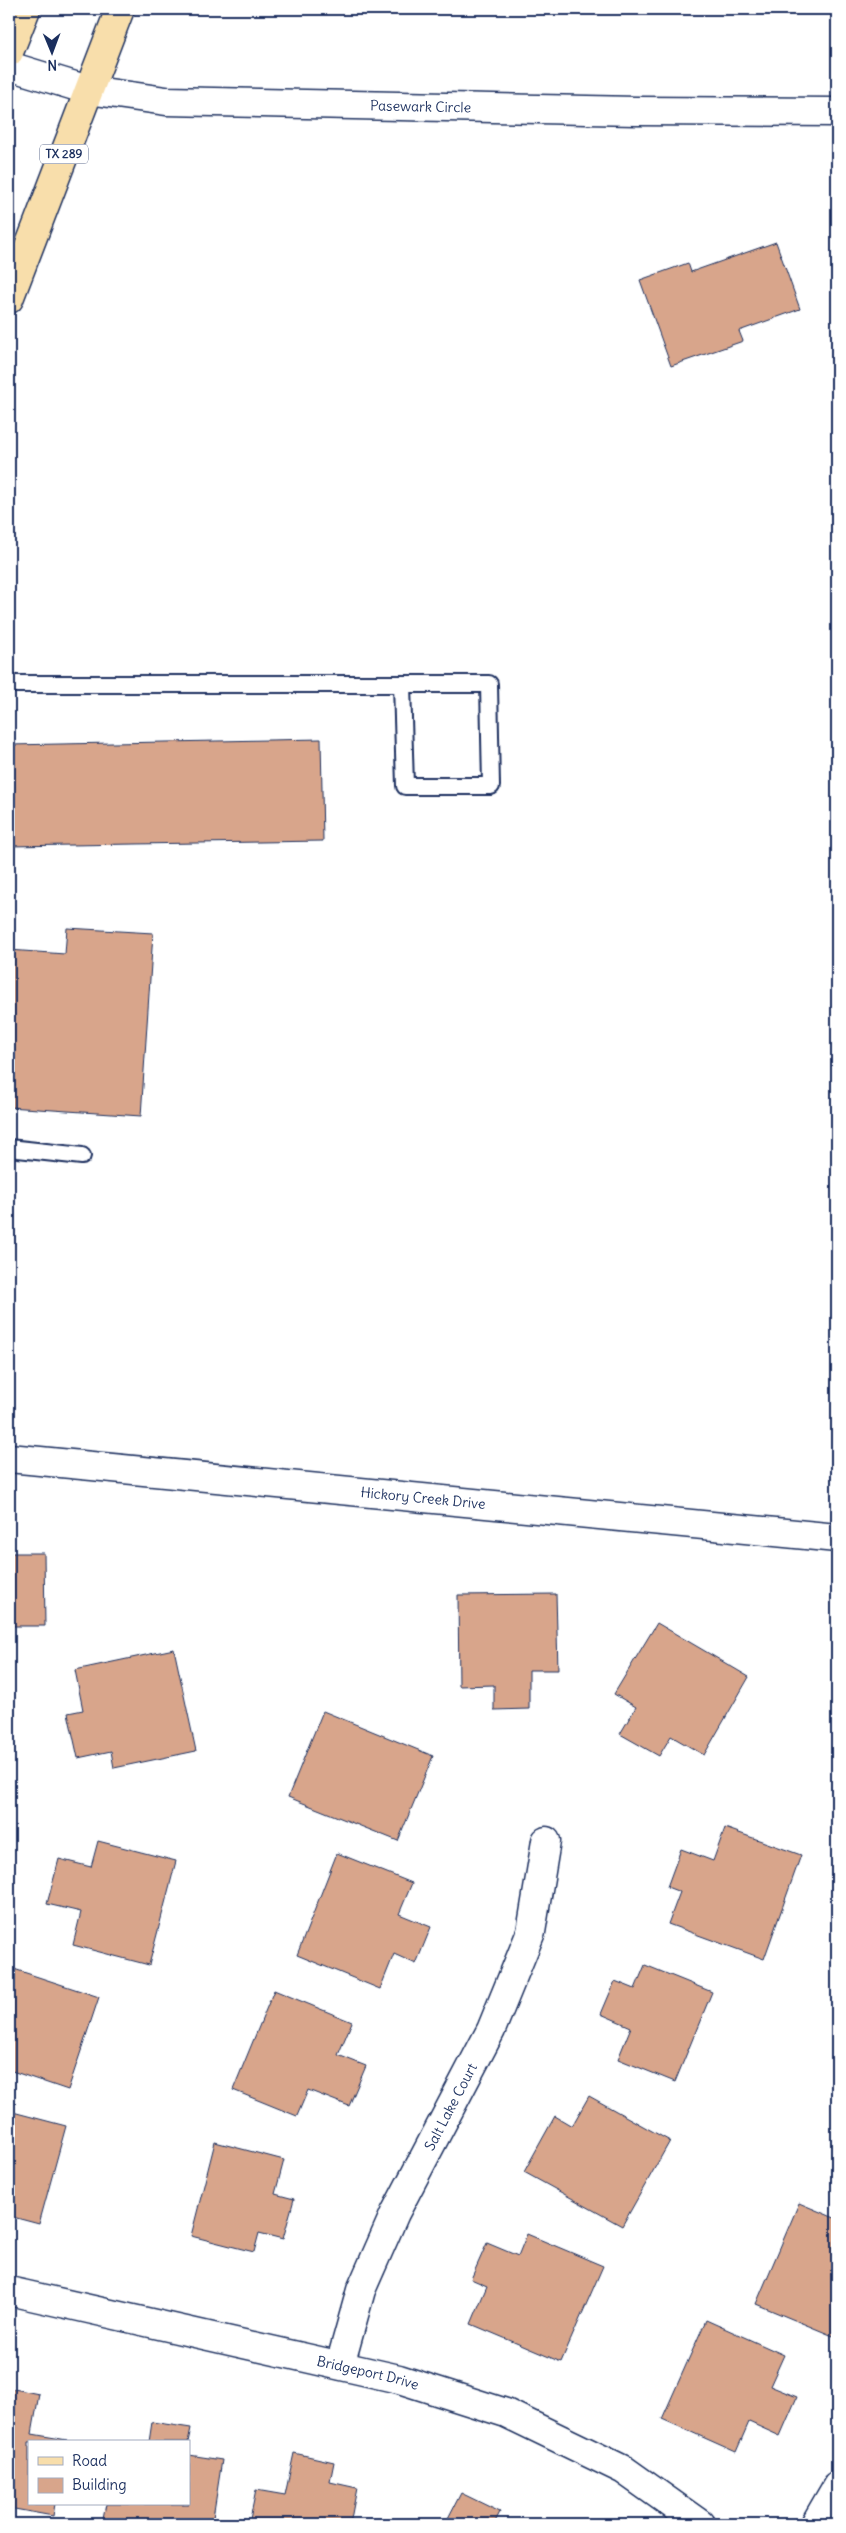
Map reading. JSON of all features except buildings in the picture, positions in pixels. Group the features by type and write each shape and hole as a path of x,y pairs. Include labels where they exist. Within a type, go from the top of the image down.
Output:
{"main road":[{"path":"9,52 26,9"},
{"name":"TX 289","path":"9,299 120,9"}],"street":[{"name":"Pasewark Circle","path":"9,66 88,90 166,101 636,111 837,112"},
{"name":"Hickory Creek Drive","path":"9,1458 837,1538"},
{"name":"Salt Lake Court","path":"340,2365 361,2290 394,2213 491,2030 531,1932 546,1841"},
{"name":"Bridgeport Drive","path":"9,2290 399,2379 506,2413 624,2470 700,2524"},
{"path":"815,2524 837,2486"}],"lane":[{"path":"9,684 402,684 489,684 491,786 405,786 402,684"},
{"path":"9,1148 82,1156"}]}
